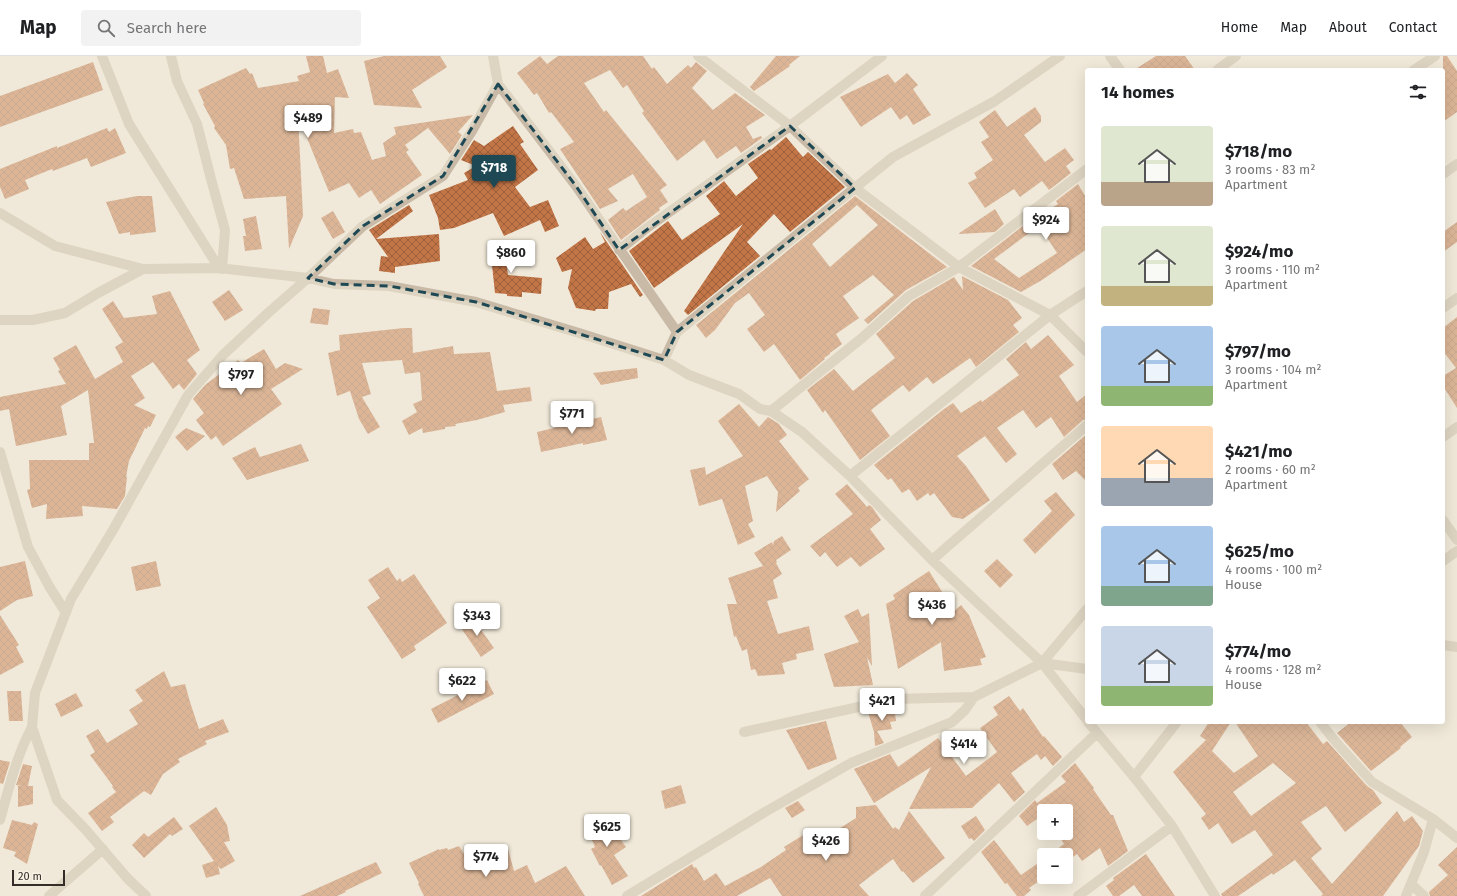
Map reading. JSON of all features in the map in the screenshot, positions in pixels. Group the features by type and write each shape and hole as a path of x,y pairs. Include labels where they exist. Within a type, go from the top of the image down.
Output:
{"street":[{"path":"102,56 129,124 220,268"},
{"path":"171,56 177,81 197,124 210,179 225,230 220,268"},
{"path":"493,56 498,84 576,186 677,332"},
{"path":"698,56 790,126 855,188 960,267 1050,315 1085,350"},
{"path":"619,250 644,230 790,126 882,56"},
{"path":"664,360 677,332 893,158 995,101 1060,56"},
{"path":"1110,56 1119,68"},
{"path":"1220,68 1236,56"},
{"path":"1417,68 1435,56"},
{"path":"0,820 17,760 32,727 36,693 71,598 113,530 188,395 223,355 363,226 443,176 472,131 498,84"},
{"path":"1445,173 1457,164"},
{"path":"771,411 862,338 909,296 960,267 1085,171"},
{"path":"0,213 55,246 143,269 220,268 308,278 334,284 389,286 476,302 579,332 664,360 689,375 739,394 760,409 771,411 802,432 850,476 932,560 1042,662 1085,717"},
{"path":"0,320 33,320 65,313 98,293 143,269"},
{"path":"850,476 1050,315 1085,292"},
{"path":"1445,307 1457,298"},
{"path":"932,560 1085,427"},
{"path":"1445,436 1457,427"},
{"path":"0,452 28,547 49,586 66,613"},
{"path":"1445,523 1457,540"},
{"path":"1445,560 1457,551"},
{"path":"744,732 895,698 974,697 1042,662 1085,611"},
{"path":"1445,645 1457,648"},
{"path":"1042,662 1085,669"},
{"path":"627,896 765,812 851,763 952,722 965,710 974,697"},
{"path":"1090,724 1172,826 1215,896"},
{"path":"1134,777 1175,724"},
{"path":"1322,724 1372,782 1433,819 1457,838"},
{"path":"32,727 57,800 103,849 128,879 146,896"},
{"path":"925,896 1097,733"},
{"path":"1406,896 1412,885 1424,852 1433,819"},
{"path":"1078,896 1172,826"},
{"path":"49,896 103,849"},
{"path":"1412,885 1424,896"}],"highlighted area":[{"path":"498,84 576,186 619,250 790,126 855,188 677,332 664,360 476,302 389,286 334,284 308,278 363,226 443,176"}],"building":[{"path":"306,56 323,56 327,73 338,69 349,98 335,97 334,133 353,129 354,133 361,132 372,160 386,156 383,143 396,134 394,127 473,115 458,132 462,135 450,154 428,128 405,145 409,150 406,152 422,175 380,204 371,190 359,198 349,183 329,192 298,116 303,216 289,249 286,196 244,199 234,168 230,169 226,145 214,128 215,126 203,104 204,103 198,90 246,68 250,74 252,73 258,88 299,81 297,76 310,72"},
{"path":"384,56 440,56 447,67 412,90 422,108 374,105 364,61"},
{"path":"540,56 547,64 558,56 643,56 652,69 654,67 667,84 688,65 691,68 696,62 707,71 692,88 713,110 735,93 765,115 746,127 753,139 761,136 762,138 741,153 736,146 717,159 704,140 677,161 642,113 644,111 627,85 623,88 610,70 584,83 604,112 606,110 667,185 660,190 668,202 621,240 608,220 623,208 626,211 647,197 633,174 608,189 618,201 600,209 560,149 574,142 551,112 549,113 537,93 534,95 517,73"},
{"path":"776,56 800,56 789,65 790,66 754,91 750,87"},
{"path":"1156,56 1185,56 1194,68 1137,68"},
{"path":"1443,56 1447,56 1457,71 1457,112 1445,121 1445,68 1443,68"},
{"path":"93,62 103,90 0,127 0,96"},
{"path":"907,73 918,85 913,89 931,115 913,125 907,115 900,120 891,107 861,127 840,97 888,74 895,83"},
{"path":"1035,107 1041,116 1041,122 1024,135 1045,162 1065,148 1074,160 1066,166 1071,173 1049,190 1042,181 1020,197 1014,189 985,208 968,183 977,178 974,173 993,160 981,142 989,137 979,122 995,110 1007,127"},
{"path":"513,126 524,142 520,144 538,170 515,187 530,207 548,200 559,226 545,232 540,220 504,236 493,213 454,228 440,230 438,218 429,195 468,180 464,173 476,166 461,160 474,140 484,146"},
{"path":"107,128 109,132 115,128 126,153 91,167 87,158 53,171 52,169 25,180 29,189 5,199 0,187 0,169"},
{"path":"786,137 803,157 808,152 845,187 790,232 774,214 747,242 760,256 688,315 684,311 743,224 654,288 629,251 668,221 682,240 720,214 706,196 724,181 736,196 758,178 748,164 770,149 771,150"},
{"path":"1078,184 1085,196 1085,250 1042,280 1021,292 971,266 1032,219 1037,227 994,259 1019,278 1057,253 1035,219 1058,204 1056,201"},
{"path":"137,196 152,196 156,232 130,235 130,232 119,234 106,202"},
{"path":"855,196 947,267 906,290 868,324 864,320 894,295 873,275 843,296 859,318 836,334 842,344 800,380 774,344 764,352 747,329 765,315 749,293 735,303 715,330 706,338 696,325","holes":["857,205 878,225 830,267 812,244"]},
{"path":"409,205 413,211 376,239 439,234 440,261 395,267 395,273 379,271 381,256 388,257 369,230"},
{"path":"995,209 1004,224 995,232 958,234"},
{"path":"333,211 345,232 333,239 321,218"},
{"path":"256,216 262,249 245,251 243,236 246,236 243,219"},
{"path":"1457,222 1457,242 1445,251 1445,231"},
{"path":"600,232 643,295 640,297 631,284 609,292 608,309 596,309 595,311 576,308 568,288 572,269 562,272 556,258 585,237 593,249 605,242"},
{"path":"525,241 505,255 508,275 542,278 541,294 522,292 522,297 507,296 507,294 495,293 490,246"},
{"path":"962,276 1008,300 1022,318 1013,325 1019,332 976,367 970,358 933,384 927,377 909,392 903,385 871,410 890,436 860,460 825,410 823,413 807,390 834,369 853,391 895,358 876,334 913,301 954,277 963,290"},
{"path":"229,290 243,310 225,321 212,302"},
{"path":"170,291 200,350 187,360 197,374 184,390 179,384 173,389 153,362 131,376 145,398 134,405 156,415 150,427 148,426 147,429 145,428 129,461 125,496 117,509 82,506 83,516 46,519 47,504 32,508 27,490 30,489 29,460 89,460 89,443 94,443 88,390 61,406 67,435 16,446 9,409 0,411 0,397 66,384 58,371 60,370 53,358 76,345 95,379 123,362 115,347 123,342 102,309 113,301 124,318 157,314 152,296"},
{"path":"313,308 330,310 328,325 310,323"},
{"path":"1457,317 1457,408 1445,389 1445,375 1456,368 1445,354 1445,326"},
{"path":"412,328 413,353 453,346 454,354 490,352 497,391 530,387 532,401 503,405 505,412 477,420 455,424 456,426 445,427 445,429 423,433 422,428 409,435 402,421 417,412 413,404 422,400 420,372 405,374 402,360 362,363 371,394 362,397 380,427 368,434 359,419 350,391 337,396 328,353 340,350 339,335"},
{"path":"1048,335 1074,365 1059,376 1077,402 1085,396 1085,420 1064,437 1051,417 1036,428 1023,410 997,428 1017,454 1006,463 985,436 957,456 966,466 990,500 963,519 952,517 934,493 930,496 928,493 917,501 909,489 902,493 891,478 888,480 874,465 953,403 961,413 981,400 982,402 1019,375 1006,359 1026,342 1031,349"},
{"path":"264,349 276,369 285,363 303,369 271,389 282,404 223,446 216,436 211,440 196,420 204,413 193,399 205,385 238,360 241,363"},
{"path":"637,368 638,378 601,385 593,373"},
{"path":"739,404 759,427 768,417 779,424 787,435 779,441 809,479 798,488 800,491 776,512 778,492 767,476 745,486 753,521 748,524 755,537 738,545 722,499 699,506 690,470 705,467 706,475 743,456 718,421"},
{"path":"601,417 607,440 583,445 583,443 541,452 537,432"},
{"path":"186,428 205,436 187,451 175,437"},
{"path":"1085,436 1085,480 1076,471 1063,480 1052,464"},
{"path":"301,444 309,461 247,480 232,458 255,447 260,457"},
{"path":"847,484 867,507 869,505 872,507 881,520 870,529 885,549 860,567 851,557 837,567 825,552 820,557 810,546 853,514 835,494"},
{"path":"1056,492 1075,515 1035,554 1023,540 1052,511 1044,501"},
{"path":"782,536 791,550 776,560 782,574 773,580 778,598 767,601 778,634 809,626 814,650 796,654 797,659 782,663 785,674 758,676 755,669 751,670 747,649 742,651 736,636 734,637 727,604 737,604 728,578 763,566 754,553 772,542 773,545 774,541"},
{"path":"997,559 1013,575 1000,588 984,571"},
{"path":"25,561 33,596 17,600 0,611 0,567"},
{"path":"156,561 161,586 136,591 131,567"},
{"path":"388,567 397,581 400,578 402,582 414,574 447,623 414,646 416,650 402,659 367,607 380,598 368,580"},
{"path":"929,571 954,611 961,605 969,615 986,657 980,659 982,665 944,671 941,642 898,669 886,604 895,599 893,595"},
{"path":"858,609 862,617 869,613 872,666 867,657 873,685 834,687 824,654 859,642 844,616"},
{"path":"0,615 19,645 16,647 24,662 0,675"},
{"path":"472,617 494,648 481,657 459,625"},
{"path":"164,671 171,687 185,684 199,729 223,719 229,732 205,741 207,744 178,759 180,762 163,774 151,795 144,791 110,817 114,822 102,831 88,813 116,792 90,755 95,752 86,736 98,729 107,743 138,724 129,710 143,701 135,690"},
{"path":"487,680 494,694 438,723 431,709"},
{"path":"7,691 21,691 23,721 9,721"},
{"path":"76,693 83,706 61,717 55,704"},
{"path":"1009,696 1020,711 1023,708 1043,737 1044,736 1062,757 1053,766 1045,756 1041,760 1037,754 1011,773 1025,792 1014,802 999,783 972,808 909,809 931,767 874,803 854,769 890,754 898,767 938,738 966,776 997,752 980,728 998,715 993,707"},
{"path":"894,706 896,721 890,722 892,729 877,731 884,743 875,746 874,732 868,712"},
{"path":"826,721 837,759 808,770 786,730"},
{"path":"1208,724 1230,724 1212,751 1234,773 1258,756 1236,724 1308,724 1323,744 1327,741 1367,786 1373,790 1382,803 1345,832 1326,806 1301,822 1322,849 1311,858 1332,884 1397,811 1404,822 1412,816 1423,831 1419,846 1383,896 1321,896 1323,894 1295,860 1273,875 1272,873 1238,896 1222,896 1221,894 1273,855 1255,830 1232,844 1218,823 1209,830 1201,818 1206,814 1173,772 1206,740 1200,736","holes":["1273,763 1296,783 1251,816 1233,792"]},
{"path":"1348,724 1402,724 1412,737 1400,747 1401,748 1371,771 1337,733"},
{"path":"0,760 10,762 3,784 0,783"},
{"path":"1075,763 1094,788 1093,789 1111,815 1113,815 1128,851 1108,866 1100,848 1082,861 1077,854 1073,857 1073,848 1059,848 1064,844 1061,840 1073,840 1073,804 1037,804 1037,819 1027,826 1019,816 1035,800 1037,803 1066,782 1061,776"},
{"path":"23,764 32,766 28,786 33,786 33,804 18,807 18,786 22,786 16,785"},
{"path":"681,785 686,803 665,809 661,791"},
{"path":"798,801 805,810 792,818 785,808"},
{"path":"876,805 893,829 895,827 899,830 909,811 945,858 913,883 903,871 902,872 893,859 859,885 869,896 782,896 770,878 737,896 641,896 692,864 694,868 696,867 704,881 716,873 725,886 761,867 786,850 784,847 808,832 815,844 856,818 856,807"},
{"path":"216,807 227,825 230,841 224,842 235,861 221,869 218,866 220,874 206,878 202,865 214,861 189,826"},
{"path":"604,816 626,847 614,855 628,876 612,885 591,849 595,847 585,824"},
{"path":"976,816 985,830 974,841 971,838 969,839 961,826"},
{"path":"174,817 183,829 172,836 170,834 144,858 132,845 144,833 148,837"},
{"path":"12,820 32,825 34,822 38,824 27,864 14,856 16,852 3,848"},
{"path":"994,840 1021,875 1037,864 1037,882 1029,888 1031,890 1024,896 1017,896 1007,883 1005,884 981,852"},
{"path":"459,846 474,870 508,849 514,871 527,865 535,883 566,866 585,896 424,896 409,863 439,849 447,848 448,850"},
{"path":"1457,847 1457,896 1430,896 1429,892 1448,875 1438,865"},
{"path":"1146,854 1175,896 1142,896 1134,885 1119,896 1113,896 1106,886 1114,880 1113,878"},
{"path":"376,862 382,873 345,891 346,892 337,896 300,896"}]}
